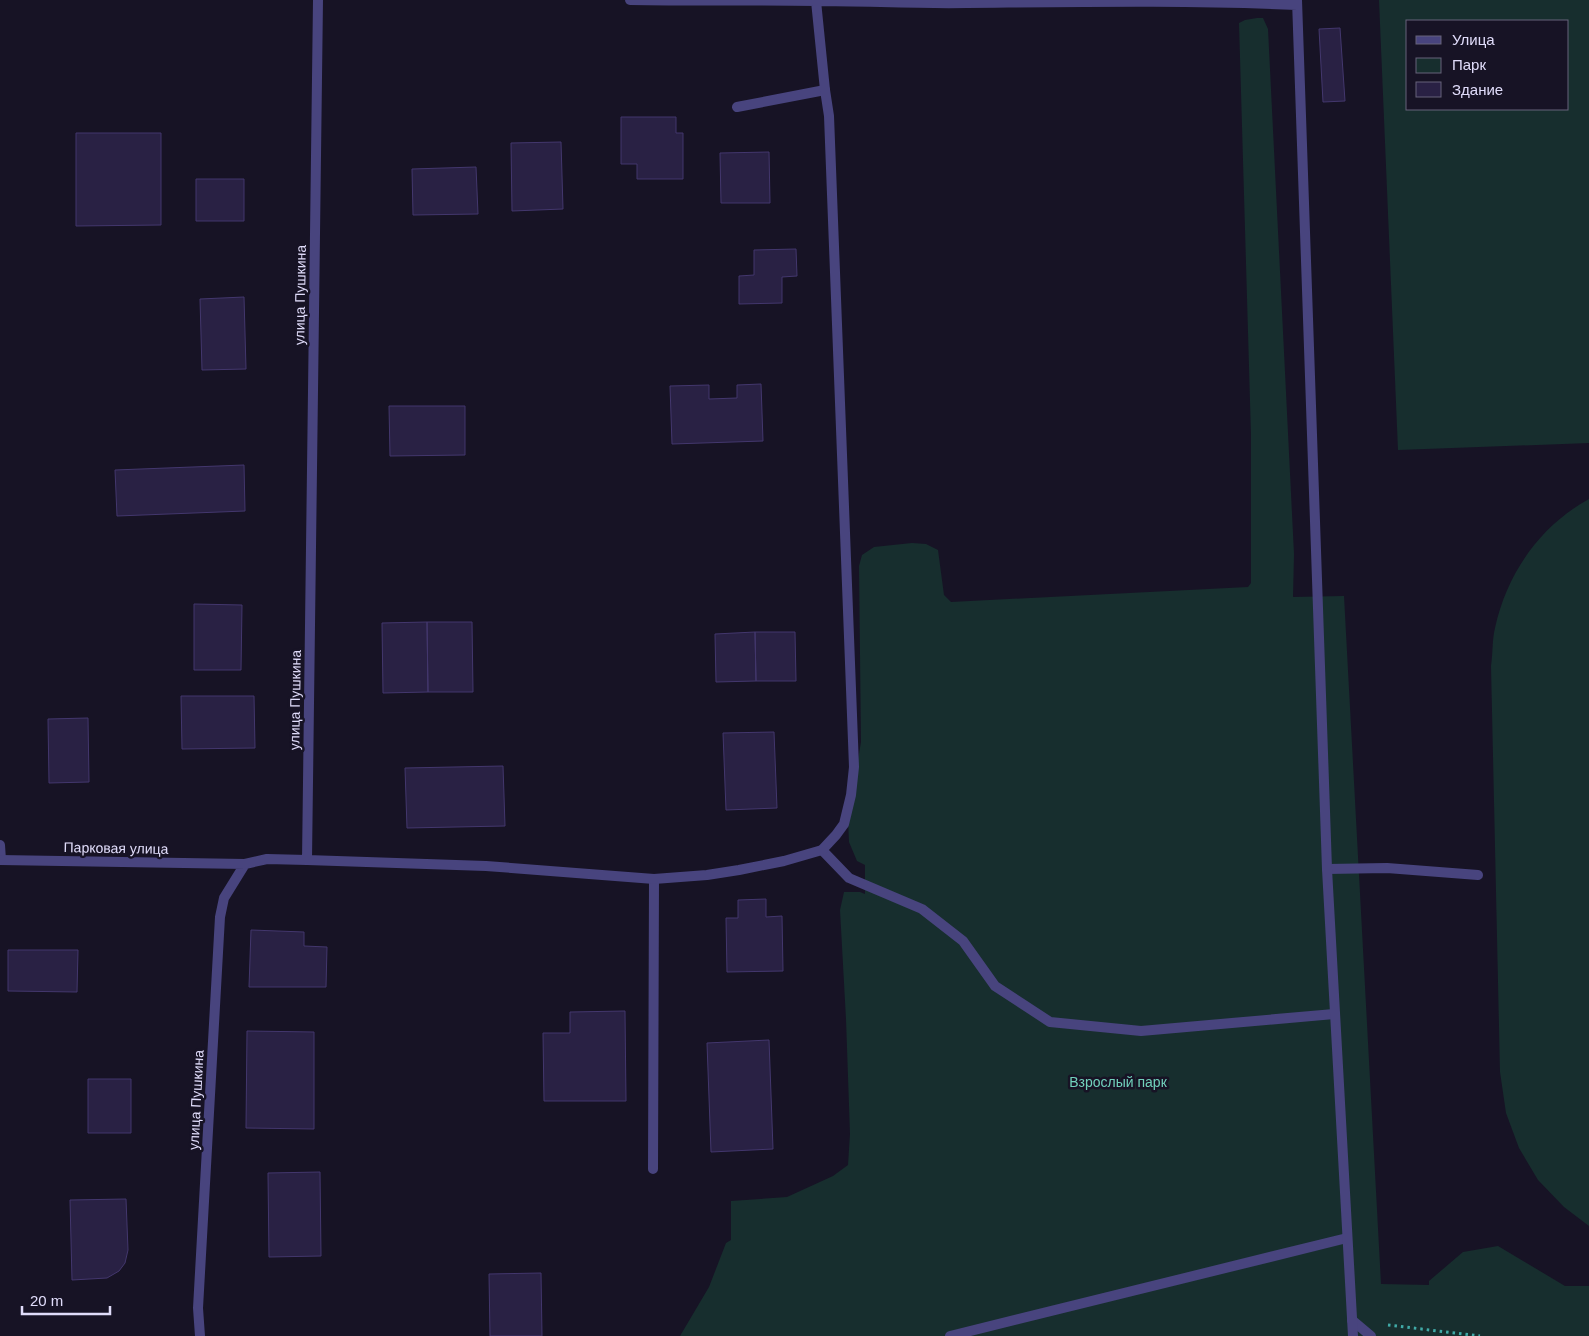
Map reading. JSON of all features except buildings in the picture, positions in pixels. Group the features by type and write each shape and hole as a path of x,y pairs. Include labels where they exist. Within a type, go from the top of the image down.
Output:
{"street":[{"name":"улица Пушкина","path":"307,860 318,0"},
{"path":"630,0 1245,1 1297,3 1327,869 1353,1336"},
{"path":"245,864 267,859 486,866 654,879 707,875 784,861 822,850 844,824 851,795 854,767 829,116 816,0"},
{"path":"737,107 825,90"},
{"name":"Парковая улица","path":"0,845 0,860 245,864"},
{"path":"822,850 849,878 922,908 963,941 994,986 1050,1022 1140,1031 1334,1014"},
{"name":"улица Пушкина","path":"200,1336 198,1308 220,917 224,898 245,864"},
{"path":"1327,869 1387,868 1478,875"},
{"path":"653,1170 654,879"},
{"path":"950,1336 1347,1238"},
{"path":"1352,1320 1371,1336"}],"path":[{"path":"1352,1320 1480,1336"}],"green space":[{"path":"1379,0 1589,0 1589,443 1398,450"},
{"name":"Взрослый парк","path":"1263,18 1268,29 1294,554 1293,597 1344,596 1381,1284 1429,1285 1429,1281 1463,1252 1498,1246 1565,1286 1589,1286 1589,1336 680,1336 709,1287 726,1243 731,1240 731,1201 787,1197 833,1176 848,1165 850,1134 840,910 844,892 860,892 865,894 865,865 857,861 849,842 848,819 861,742 859,566 862,555 874,547 912,543 926,544 938,550 944,595 951,602 1248,587 1251,583 1251,435 1239,23"},
{"path":"1589,499 1589,1226 1564,1207 1538,1180 1519,1148 1506,1113 1500,1072 1491,666 1494,633 1500,608 1517,570 1528,553 1555,523"}]}
